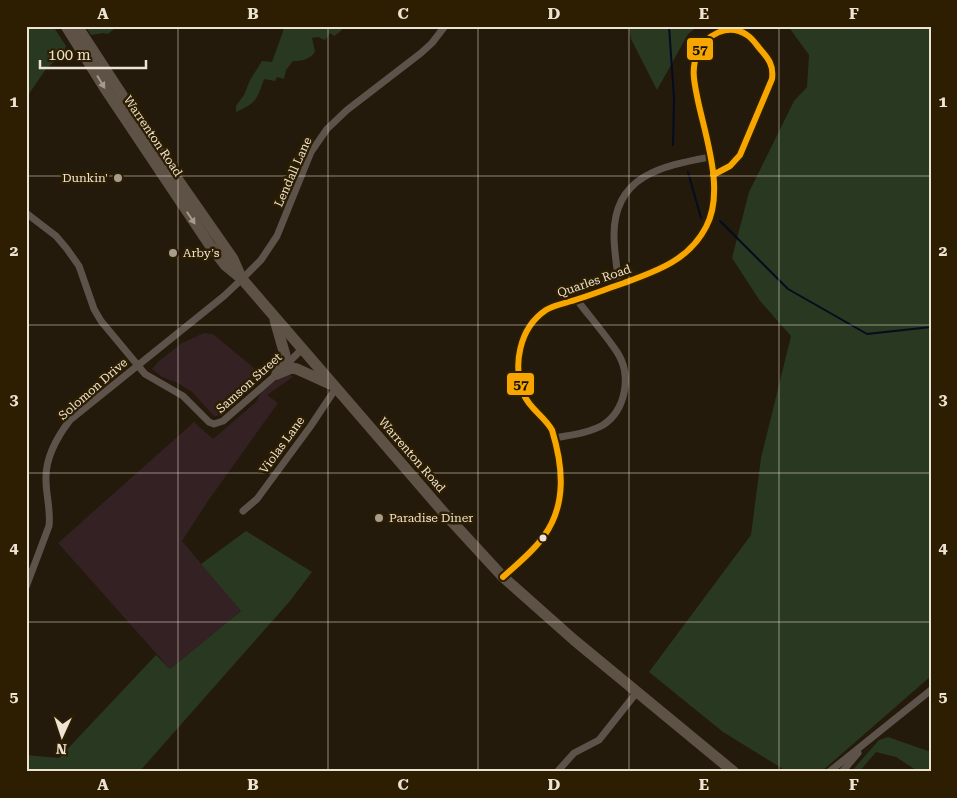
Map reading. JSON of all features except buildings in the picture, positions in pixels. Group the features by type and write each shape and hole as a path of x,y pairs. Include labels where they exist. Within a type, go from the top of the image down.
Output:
{"main road":[{"name":"Warrenton Road","path":"66,26 106,90 209,244 225,264 242,279 452,522 504,577 548,617 734,772"},
{"name":"Warrenton Road","path":"78,26 171,170 233,259 242,279"},
{"path":"274,316 285,355 277,374"},
{"path":"277,374 290,369 297,369 335,387"}],"street":[{"name":"Lendall Lane","path":"242,279 260,260 277,236 311,152 327,129 347,110 432,44 445,26"},
{"name":"Quarles Road","path":"504,577 544,537 556,514 561,494 562,480 554,438 548,423 533,409 524,394 518,372 519,352 526,332 538,317 555,306 660,270 680,257 697,242 706,227 713,208 713,175 694,67 698,52 711,37 716,33 736,30 748,36 764,54 772,66 772,78 740,155 735,162 713,175"},
{"path":"620,284 614,243 614,228 617,211 626,192 649,173 675,163 710,156"},
{"name":"Samson Street","path":"26,213 56,236 67,248 79,266 91,302 101,321 145,374 154,381 183,396 205,419 214,424 224,422 302,349"},
{"name":"Solomon Drive","path":"26,587 49,526 46,465 62,430 70,420 224,296 242,279"},
{"path":"554,438 595,429 603,425 617,411 625,387 625,371 618,353 577,300"},
{"name":"Violas Lane","path":"242,511 253,503 310,427 335,387"},
{"path":"829,772 931,690"},
{"path":"557,772 574,752 599,740 637,692"},
{"path":"842,772 873,738"}],"shaded area":[{"path":"204,333 213,334 260,373 243,395 217,416 214,416 192,392 176,382 162,377 152,369 182,343"},
{"path":"276,366 293,377 267,395 278,403 182,541 241,611 170,669 58,543 194,422 213,439 256,402"}],"green space":[{"path":"26,26 53,26 66,46 63,54 46,69 26,98 26,50 29,42"},
{"path":"85,26 114,26 115,28 108,34 91,35"},
{"path":"285,26 343,26 341,31 334,36 330,33 325,40 318,37 312,38 315,52 313,55 305,60 293,61 286,70 284,79 277,77 275,81 264,79 255,100 236,112 236,106 262,61 272,62"},
{"path":"629,26 698,26 688,34 657,90 631,39"},
{"path":"788,26 931,26 931,676 821,772 788,772 723,732 649,672 751,535 761,458 791,336 760,301 732,258 749,192 794,101 807,87 809,55"},
{"path":"246,531 312,572 290,601 139,772 26,772 26,755 59,758 156,655 170,669 241,611 201,564"},
{"path":"888,737 931,752 931,772 919,772 896,757 876,752 859,772 851,772 879,740"}],"waterway":[{"path":"669,26 674,98 673,145"},
{"path":"688,172 701,218"},
{"path":"720,221 788,289 867,334 931,327"}],"transit line":[{"name":"57","path":"503,577 540,542 551,524 560,498 559,457 552,430 533,409 524,395 520,384 520,348 524,337 529,327 546,310 660,269 681,256 699,238 706,227 711,213 714,198 714,182 709,148 698,101 694,65 698,53 712,36 725,30 740,31 749,36 766,56 770,62 772,79 740,155 730,166 713,175"}],"place":[{"name":"Dunkin'","path":"118,178"},
{"name":"Arby's","path":"173,253"},
{"name":"Paradise Diner","path":"379,518"}]}
